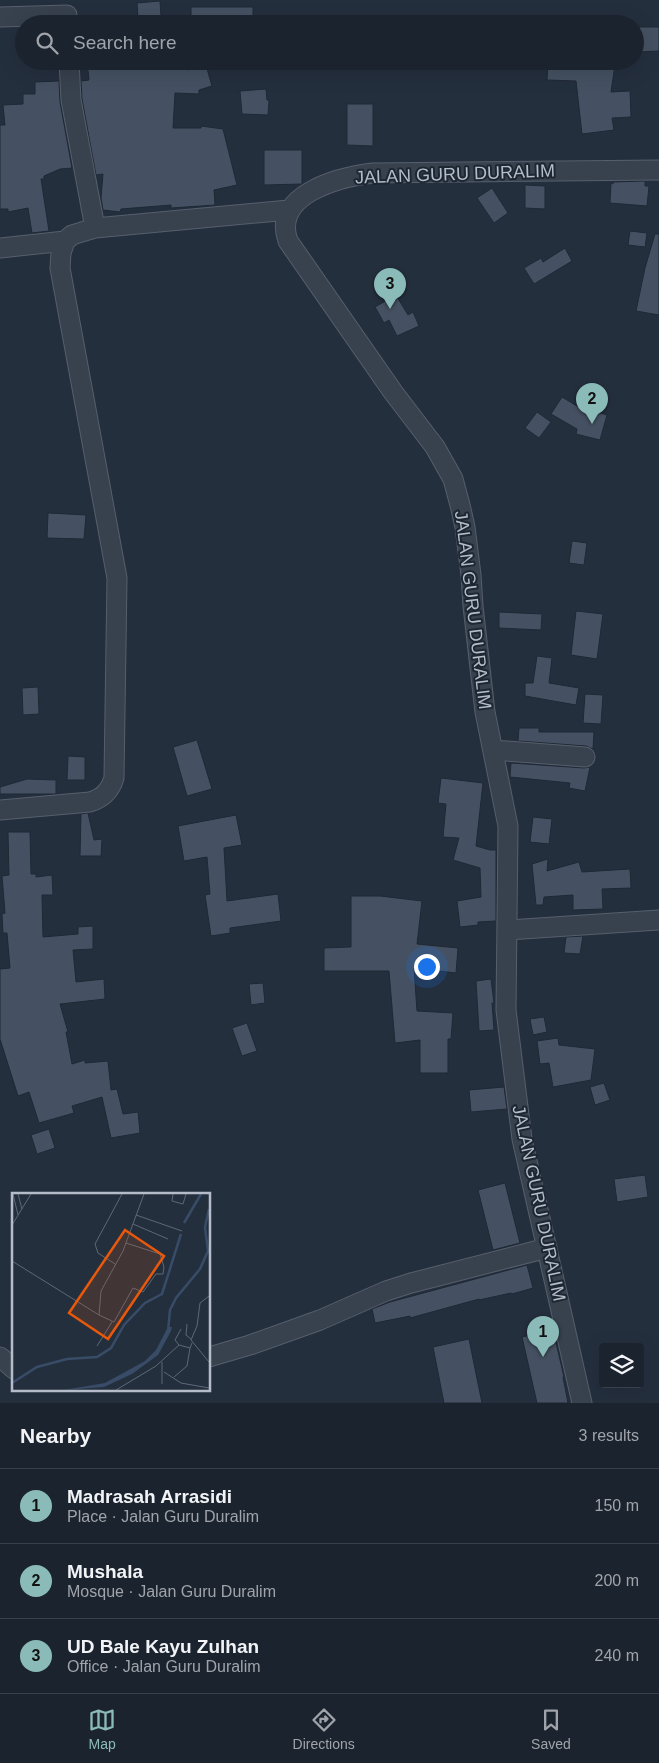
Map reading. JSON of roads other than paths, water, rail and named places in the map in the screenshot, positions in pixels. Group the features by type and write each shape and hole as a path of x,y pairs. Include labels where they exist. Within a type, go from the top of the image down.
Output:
{"street":[{"path":"40,15 66,13"},
{"path":"0,18 15,17"},
{"path":"69,70 71,100 95,228"},
{"name":"JALAN GURU DURALIM","path":"582,1403 522,1139 506,1010 508,826 486,712 465,527 453,479 435,448 393,392 288,241 285,226 289,210 301,198 316,189 352,176 373,173 659,170"},
{"path":"0,810 90,802 100,798 107,792 114,778 117,578 60,268 60,258 65,241 72,235 95,228 289,210"},
{"path":"0,248 65,241"},
{"path":"493,750 585,757"},
{"path":"507,930 659,920"},
{"path":"210,1357 250,1345 320,1320 394,1288 547,1248"},
{"path":"0,1358 12,1367"}],"place":[{"name":"UD Bale Kayu Zulhan","path":"390,309"},
{"name":"Mushala","path":"592,424"},
{"name":"Madrasah Arrasidi","path":"543,1357"}]}
